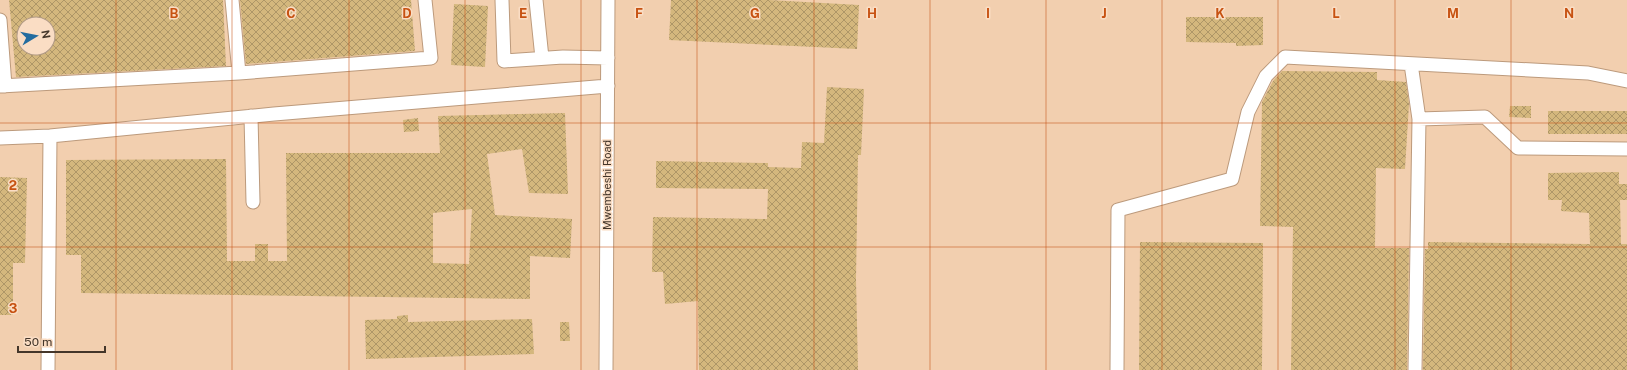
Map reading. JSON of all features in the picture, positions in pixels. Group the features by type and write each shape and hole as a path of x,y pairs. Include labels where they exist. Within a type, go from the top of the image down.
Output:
{"street":[{"path":"232,0 239,73"},
{"path":"0,20 2,86 239,73 431,58 425,0"},
{"path":"502,0 504,60 563,56 608,58"},
{"path":"536,0 542,58"},
{"name":"Mwembeshi Road","path":"606,370 608,0"},
{"path":"1117,370 1118,210 1232,179 1248,112 1266,76 1285,57 1588,73 1627,81"},
{"path":"1411,64 1419,119 1415,370"},
{"path":"0,138 50,136 251,116 608,86"},
{"path":"251,116 253,202"},
{"path":"1419,119 1485,117 1518,148 1627,149"},
{"path":"48,370 50,136"}],"building":[{"path":"9,0 223,0 226,66 16,77"},
{"path":"240,0 411,0 415,51 246,64"},
{"path":"671,0 769,0 859,5 857,49 669,40"},
{"path":"454,4 488,6 485,67 451,65"},
{"path":"1186,17 1263,17 1263,45 1236,46 1236,43 1186,42"},
{"path":"1282,71 1377,72 1377,80 1406,82 1409,104 1405,169 1376,168 1375,248 1409,248 1407,370 1291,370 1293,227 1260,226 1262,102 1273,81"},
{"path":"827,87 864,89 861,155 858,155 856,279 858,370 699,370 698,301 665,304 663,272 652,272 653,217 767,219 768,189 656,188 656,161 768,163 768,167 801,168 802,142 824,143"},
{"path":"1510,106 1531,106 1531,118 1509,117"},
{"path":"1548,111 1627,111 1627,134 1548,134"},
{"path":"565,113 568,194 529,193 522,149 487,154 495,215 572,219 570,258 530,256 530,299 81,293 81,255 66,255 66,160 226,159 227,261 255,261 255,244 268,244 268,261 287,261 286,153 440,153 438,116","holes":["472,209 469,264 433,263 433,213"]},
{"path":"418,118 419,131 404,132 403,120"},
{"path":"1619,172 1619,184 1627,184 1627,200 1620,200 1621,244 1627,244 1627,370 1423,370 1425,249 1428,249 1428,242 1590,244 1589,213 1561,211 1562,200 1548,200 1548,173"},
{"path":"0,177 27,178 25,263 13,263 13,315 0,315"},
{"path":"1140,242 1263,243 1262,370 1139,370"},
{"path":"408,315 408,322 532,319 534,354 366,359 365,320 397,319 397,316"},
{"path":"560,322 569,322 570,341 560,341"}]}
